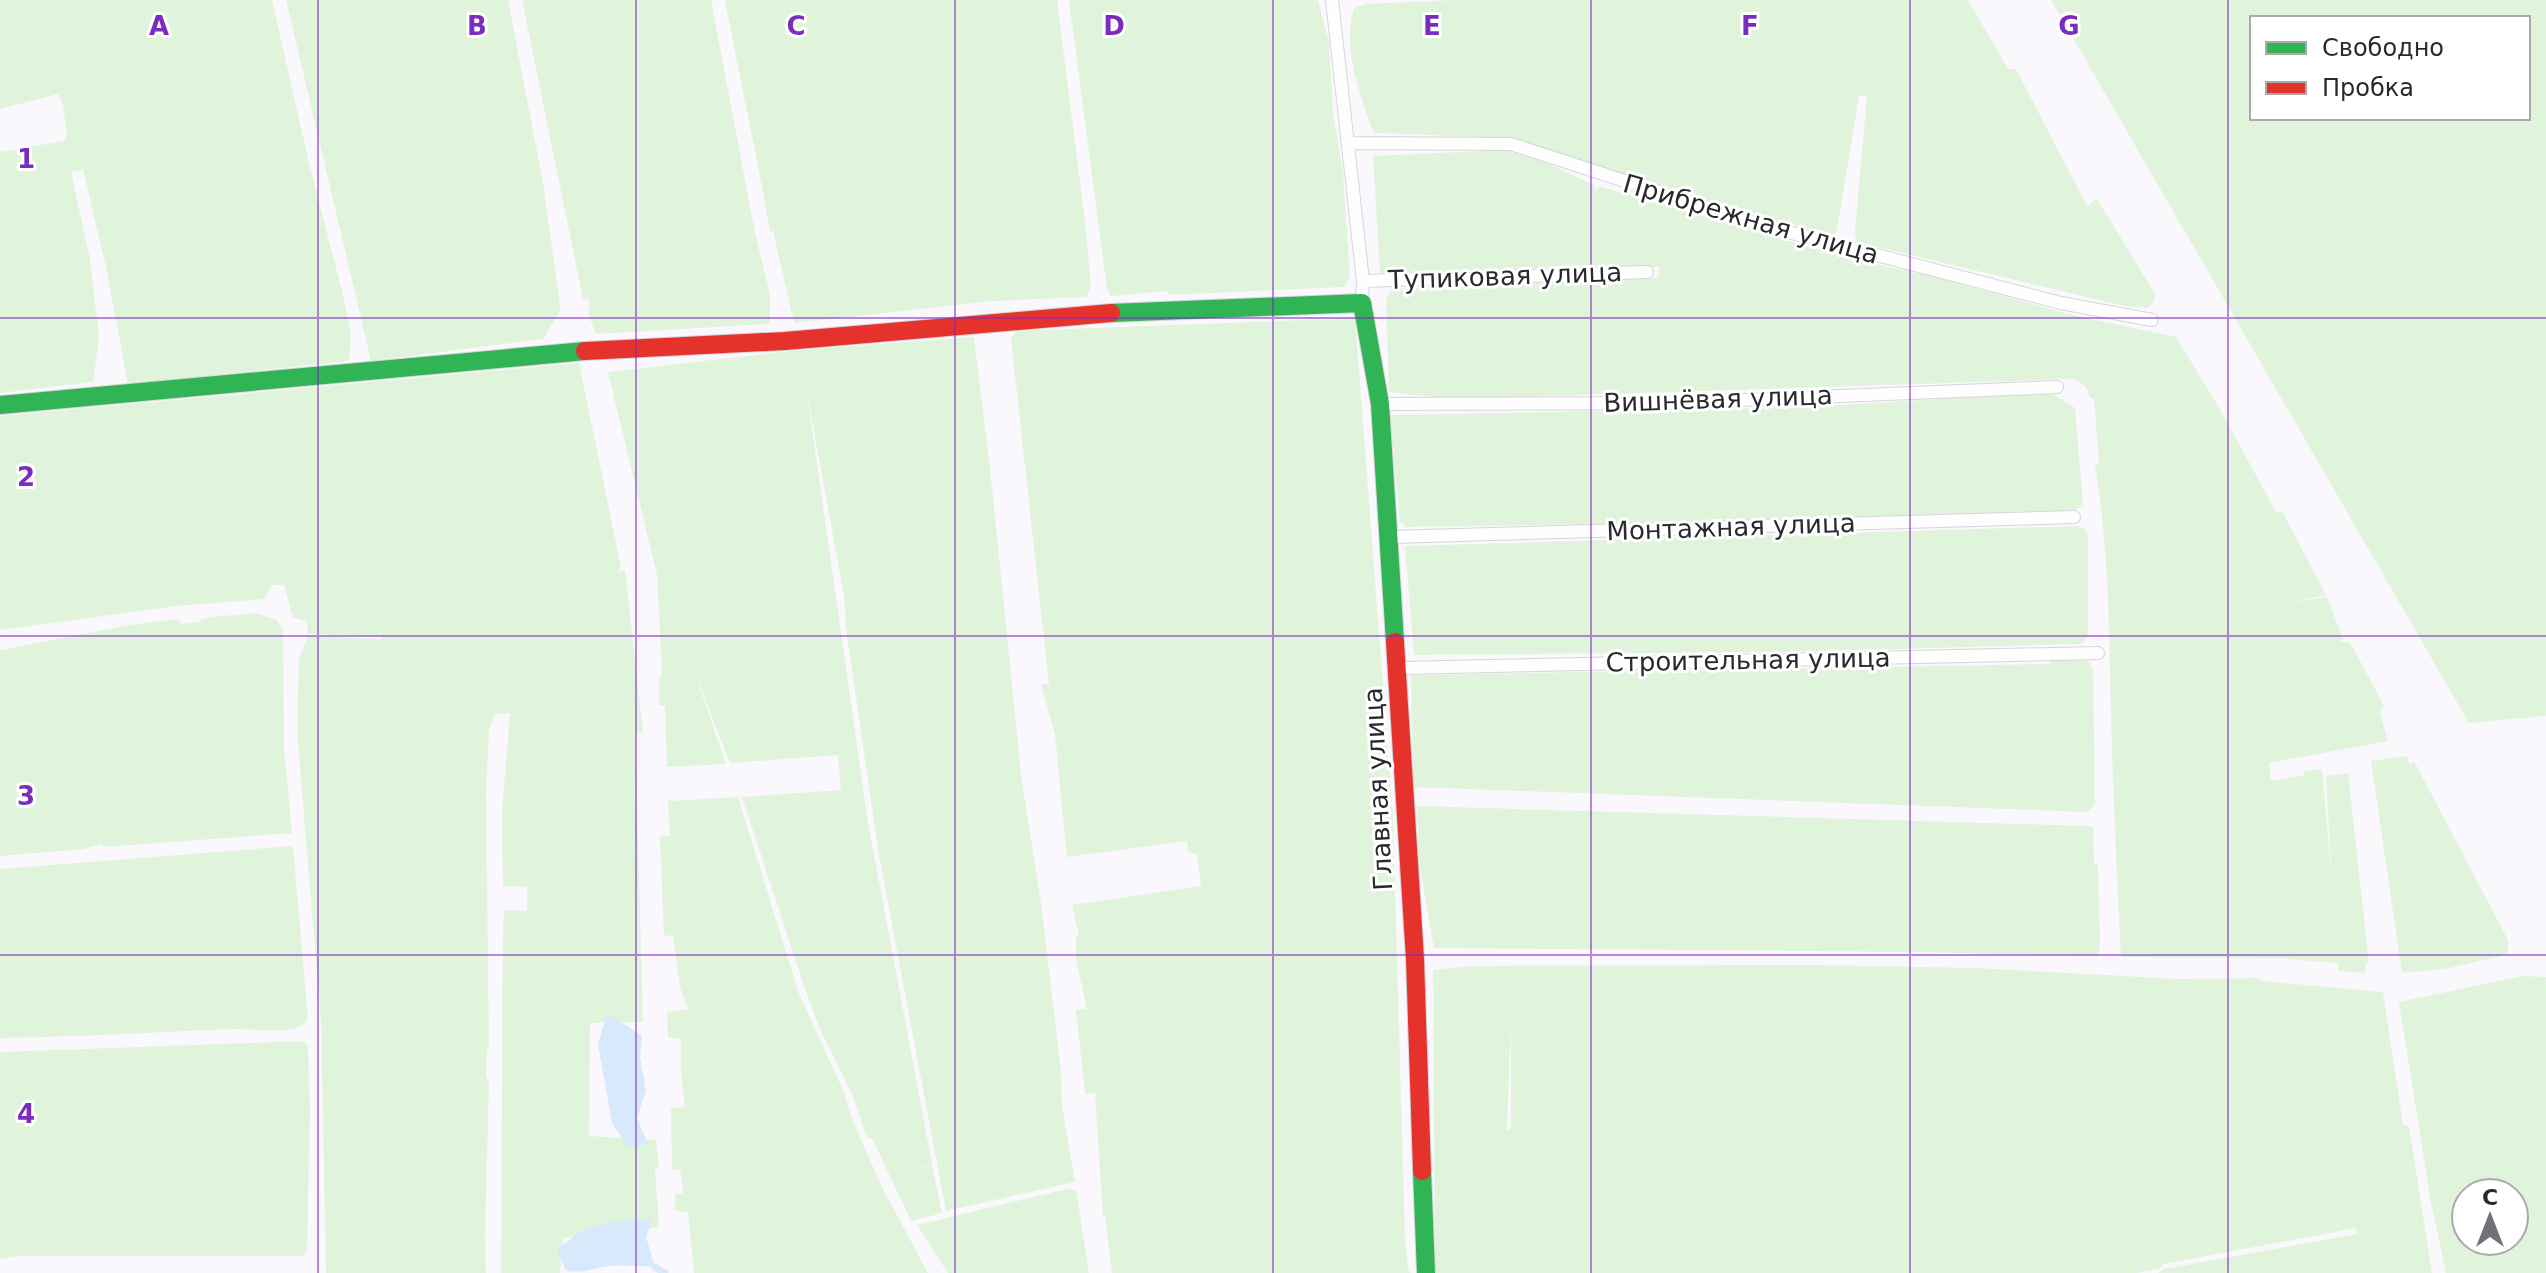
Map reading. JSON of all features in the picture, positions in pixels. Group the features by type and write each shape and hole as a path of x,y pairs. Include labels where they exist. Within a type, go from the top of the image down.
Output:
{"street":[{"name":"Главная улица","path":"1362,303 1380,404 1415,959 1426,1273"},
{"path":"0,405 575,351 785,341 1101,313 1362,303"}],"lane":[{"path":"1333,0 1363,281 1362,303"},
{"name":"Прибрежная улица","path":"1349,143 1511,144 1666,196 1842,247 2061,303 2152,320"},
{"name":"Тупиковая улица","path":"1363,281 1647,272"},
{"name":"Вишнёвая улица","path":"1380,404 1669,403 2057,387"},
{"name":"Монтажная улица","path":"1387,537 2074,517"},
{"name":"Строительная улица","path":"1397,668 2098,653"}],"green space":[{"path":"0,0 272,0 342,291 351,334 349,361 128,384 106,267 83,170 71,172 90,259 99,337 93,382 0,393 0,152 64,141 67,136 63,105 58,94 0,109"},
{"path":"286,0 508,0 543,183 559,298 560,311 543,339 371,361"},
{"path":"522,0 711,0 755,233 770,295 770,324 596,334 589,316 589,300 583,299"},
{"path":"725,0 1057,0 1085,222 1091,286 1087,297 993,301 794,323 773,231 770,232"},
{"path":"1069,0 1318,0 1329,43 1333,113 1343,172 1350,277 1344,287 1168,295 1167,291 1111,296 1107,289"},
{"path":"1454,0 1968,0 2008,69 2016,69 2087,206 2097,199 2155,294 2154,302 2148,308 2124,306 1856,242 1867,96 1859,96 1837,230 1833,236 1631,180 1525,142 1506,138 1375,133 1357,84 1351,54 1354,8 1366,4"},
{"path":"2051,0 2546,0 2546,716 2469,723"},
{"path":"1505,150 1540,160 1594,185 1596,194 1598,186 1852,259 1935,277 2068,314 2176,337 2220,409 2276,512 2282,511 2326,595 2289,602 2327,597 2343,639 2340,642 2350,642 2384,706 2380,713 2388,741 2269,763 2271,781 2322,769 2332,881 2326,776 2348,773 2369,963 2366,963 2365,973 2338,971 2338,963 2278,958 2121,957 2108,589 2095,465 2099,461 2094,399 2090,398 2086,387 2074,379 1452,399 1389,392 1386,299 1392,289 1522,281 1657,278 1660,267 1590,266 1380,273 1373,156"},
{"path":"1355,318 1393,817 1405,1239 1411,1273 1112,1273 1103,1216 1095,1093 1085,1094 1076,1010 1087,1009 1076,959 1076,937 1079,936 1072,905 1201,886 1197,855 1188,851 1187,841 1067,857 1055,734 1041,685 1049,684 1011,339 1017,331"},
{"path":"974,337 1021,775 1042,910 1061,1072 1062,1106 1075,1182 946,1211 879,855 844,596 807,393 868,823 932,1164 904,1170 932,1165 942,1213 911,1221 872,1138 867,1138 853,1096 819,1027 742,797 841,790 838,755 730,763 694,671 726,764 667,767 665,706 659,705 659,679 662,674 657,575 608,372 798,350"},
{"path":"579,363 621,567 618,572 625,570 643,732 636,733 636,762 643,1022 590,1023 589,1136 656,1140 659,1227 563,1238 560,1273 501,1273 503,923 505,910 527,911 527,887 503,886 502,812 510,713 495,714 489,730 486,792 489,1049 486,1078 489,1079 486,1273 326,1273 321,1022 297,731 299,659 308,636 382,639 382,636 308,634 307,621 293,618 284,585 272,585 264,599 177,606 0,630 0,416"},
{"path":"2051,393 2075,408 2083,504 2075,510 1676,523 1406,527 1400,522 1390,415 1807,407"},
{"path":"2079,526 2085,529 2088,536 2088,637 2081,644 1784,652 1414,655 1405,546"},
{"path":"255,613 277,620 283,630 284,749 292,833 105,847 101,844 83,849 0,856 0,650 130,625 178,619 182,624 199,622 203,618"},
{"path":"2084,659 2093,669 2095,805 2087,812 1413,787 1411,675 2051,664 2050,660"},
{"path":"2407,756 2410,765 2414,761 2508,940 2508,952 2500,956 2446,969 2402,973 2371,761"},
{"path":"738,797 799,994 843,1090 854,1124 882,1187 928,1273 694,1273 688,1212 675,1211 675,1194 683,1193 680,1169 672,1170 671,1108 685,1107 681,1039 668,1037 667,1012 688,1009 680,988 673,935 664,936 660,837 670,835 668,801"},
{"path":"1417,806 2088,826 2093,828 2094,864 2098,865 2098,955 1434,948 1419,862"},
{"path":"293,846 308,1019 302,1025 274,1031 233,1029 0,1038 0,869"},
{"path":"1473,966 1977,968 2178,979 2260,978 2261,981 2383,992 2403,1125 2409,1126 2432,1273 2158,1273 2164,1269 2357,1234 2356,1228 2164,1264 2159,1269 2137,1273 1435,1273 1433,970","holes":["1511,1019 1511,1129 1507,1129"]},
{"path":"2522,976 2546,977 2546,1273 2446,1273 2431,1203 2399,1002"},
{"path":"302,1041 308,1046 310,1111 307,1251 303,1256 19,1256 0,1259 0,1052"},
{"path":"1071,1188 1072,1191 1076,1190 1089,1273 948,1273 917,1225"}],"water":[{"path":"607,1013 642,1036 640,1057 646,1091 637,1118 648,1144 628,1148 612,1123 598,1045"},
{"path":"653,1219 646,1237 655,1267 616,1266 566,1271 557,1249 583,1230 617,1221"}],"waterway":[{"path":"655,1267 665,1273"}],"traffic: fast":[{"path":"1111,313 1362,303 1380,404 1395,642"},
{"path":"0,405 585,351"},
{"path":"1422,1171 1426,1273"}],"traffic: jam":[{"path":"585,351 785,341 1111,313"},
{"path":"1395,642 1415,959 1422,1171"}]}
